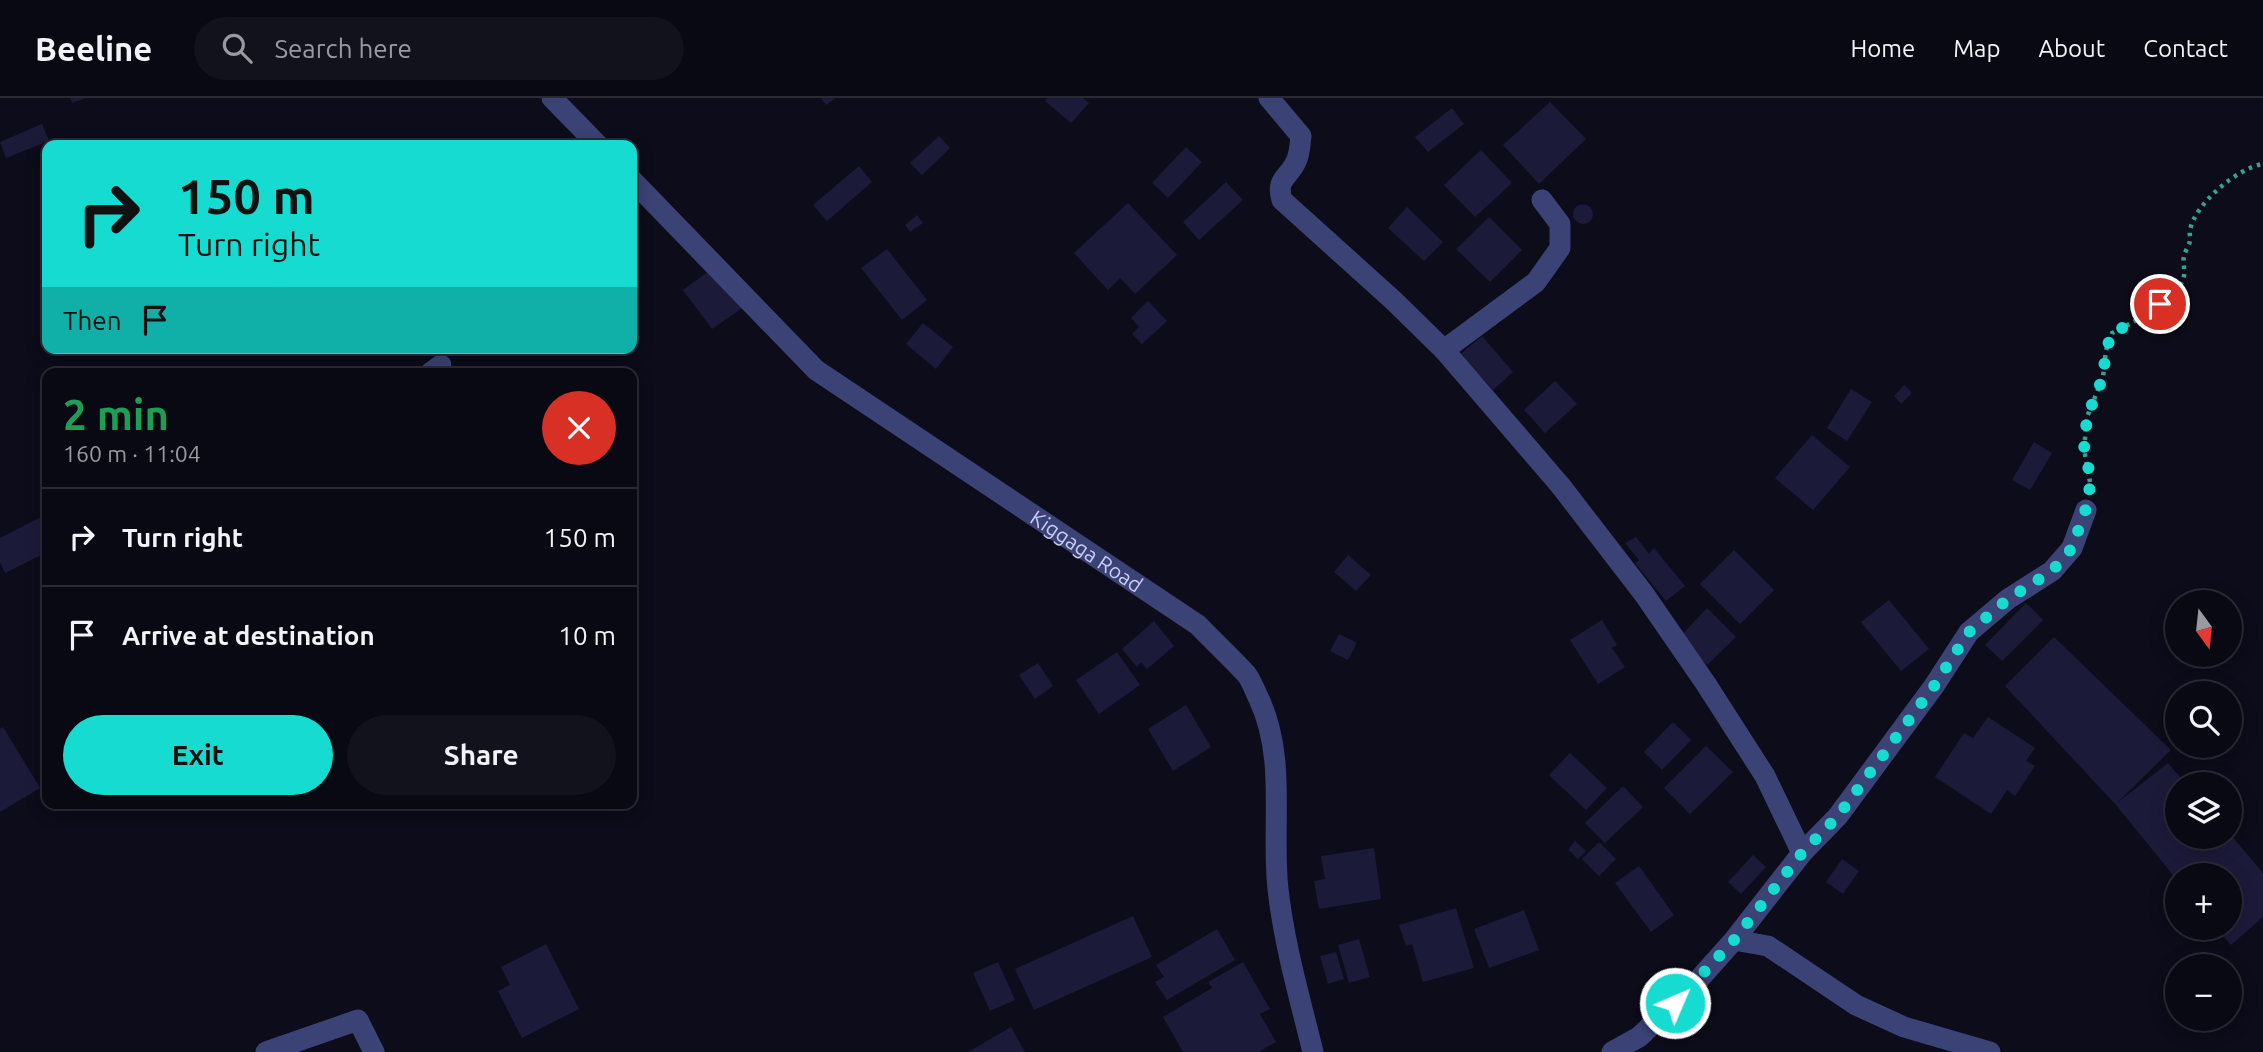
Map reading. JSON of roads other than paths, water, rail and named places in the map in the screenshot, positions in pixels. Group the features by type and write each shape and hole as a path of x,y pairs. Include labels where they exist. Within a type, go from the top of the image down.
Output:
{"street":[{"path":"552,98 593,140"},
{"path":"1269,98 1301,136 1297,161 1281,182 1279,190 1282,200 1444,350 1560,485 1644,594 1765,776 1802,853"},
{"name":"Kiggaga Road","path":"637,185 816,370 1198,625 1248,677 1267,715 1273,739 1277,785 1278,892 1313,1052"},
{"path":"1444,350 1536,282 1560,248 1560,224 1542,200"},
{"path":"1612,1052 1639,1037 1693,986 1734,940 1802,853 1838,816 1934,686 1969,632 2008,599 2052,571 2072,548 2086,510"},
{"path":"1734,940 1768,946 1856,1005 1904,1027 1990,1052"},
{"path":"266,1052 358,1020 374,1052"}]}
